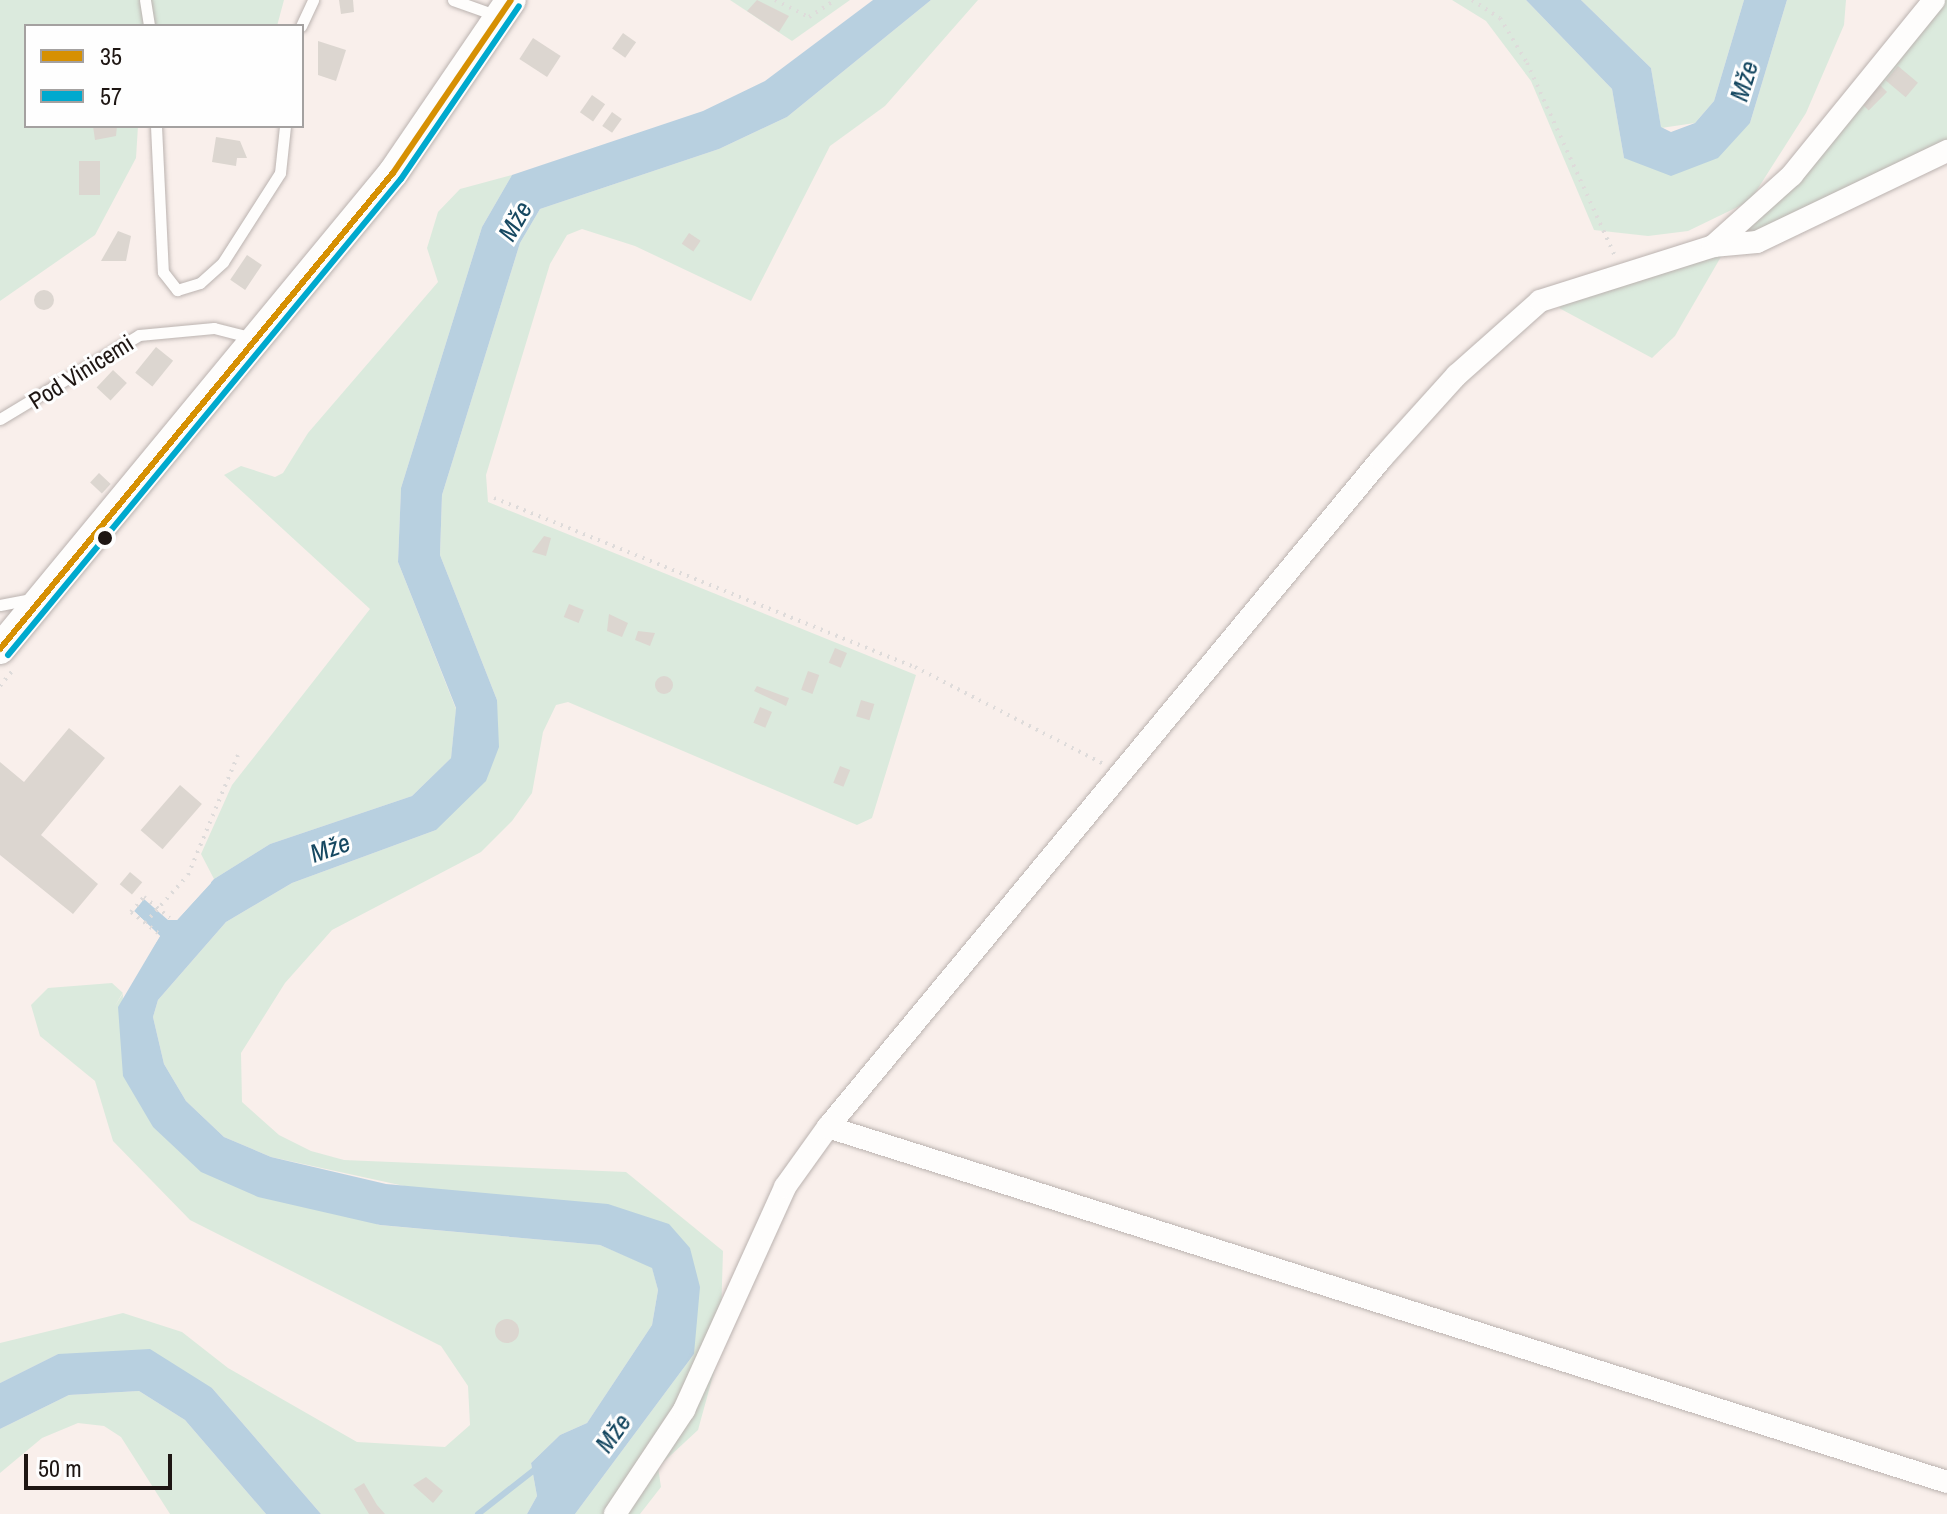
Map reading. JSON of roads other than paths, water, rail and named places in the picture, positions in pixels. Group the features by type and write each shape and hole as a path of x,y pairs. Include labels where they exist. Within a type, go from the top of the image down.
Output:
{"street":[{"path":"1713,246 1792,175 1934,0"},
{"path":"6,659 44,596 393,173 506,8"},
{"path":"615,1514 684,1410 785,1187 828,1127 1117,770 1457,375 1540,301 1622,271 1713,246 1757,242 1947,151"},
{"path":"828,1127 1947,1482"}],"lane":[{"path":"145,0 149,24"},
{"path":"302,24 313,0"},
{"path":"453,0 506,8"},
{"path":"156,128 163,272 177,290 200,283 223,262 280,173 285,128"},
{"name":"Pod Vinicemi","path":"0,419 139,335 214,328 257,339"},
{"path":"0,605 44,596"}],"water":[{"name":"Mže","path":"873,0 931,0 787,117 719,149 540,209 520,243 442,495 440,555 497,700 499,747 486,781 436,830 292,883 226,922 158,1000 153,1017 164,1064 186,1101 224,1137 271,1157 386,1184 608,1204 669,1224 690,1248 700,1287 694,1354 575,1514 527,1514 537,1496 531,1463 560,1435 587,1423 652,1325 658,1290 652,1268 600,1245 380,1225 258,1197 201,1172 153,1127 123,1076 118,1007 160,936 134,911 144,899 177,920 214,879 270,844 412,796 451,758 456,708 398,562 401,488 482,227 512,175 703,111 765,81"},
{"name":"Mže","path":"1526,0 1581,0 1651,68 1661,127 1671,132 1695,123 1714,101 1744,0 1787,0 1750,123 1718,158 1671,176 1624,158 1612,89"},
{"path":"150,1349 212,1388 321,1514 266,1514 185,1420 139,1391 69,1395 0,1429 0,1383 58,1354"}],"waterway":[{"path":"478,1514 538,1467"}]}
